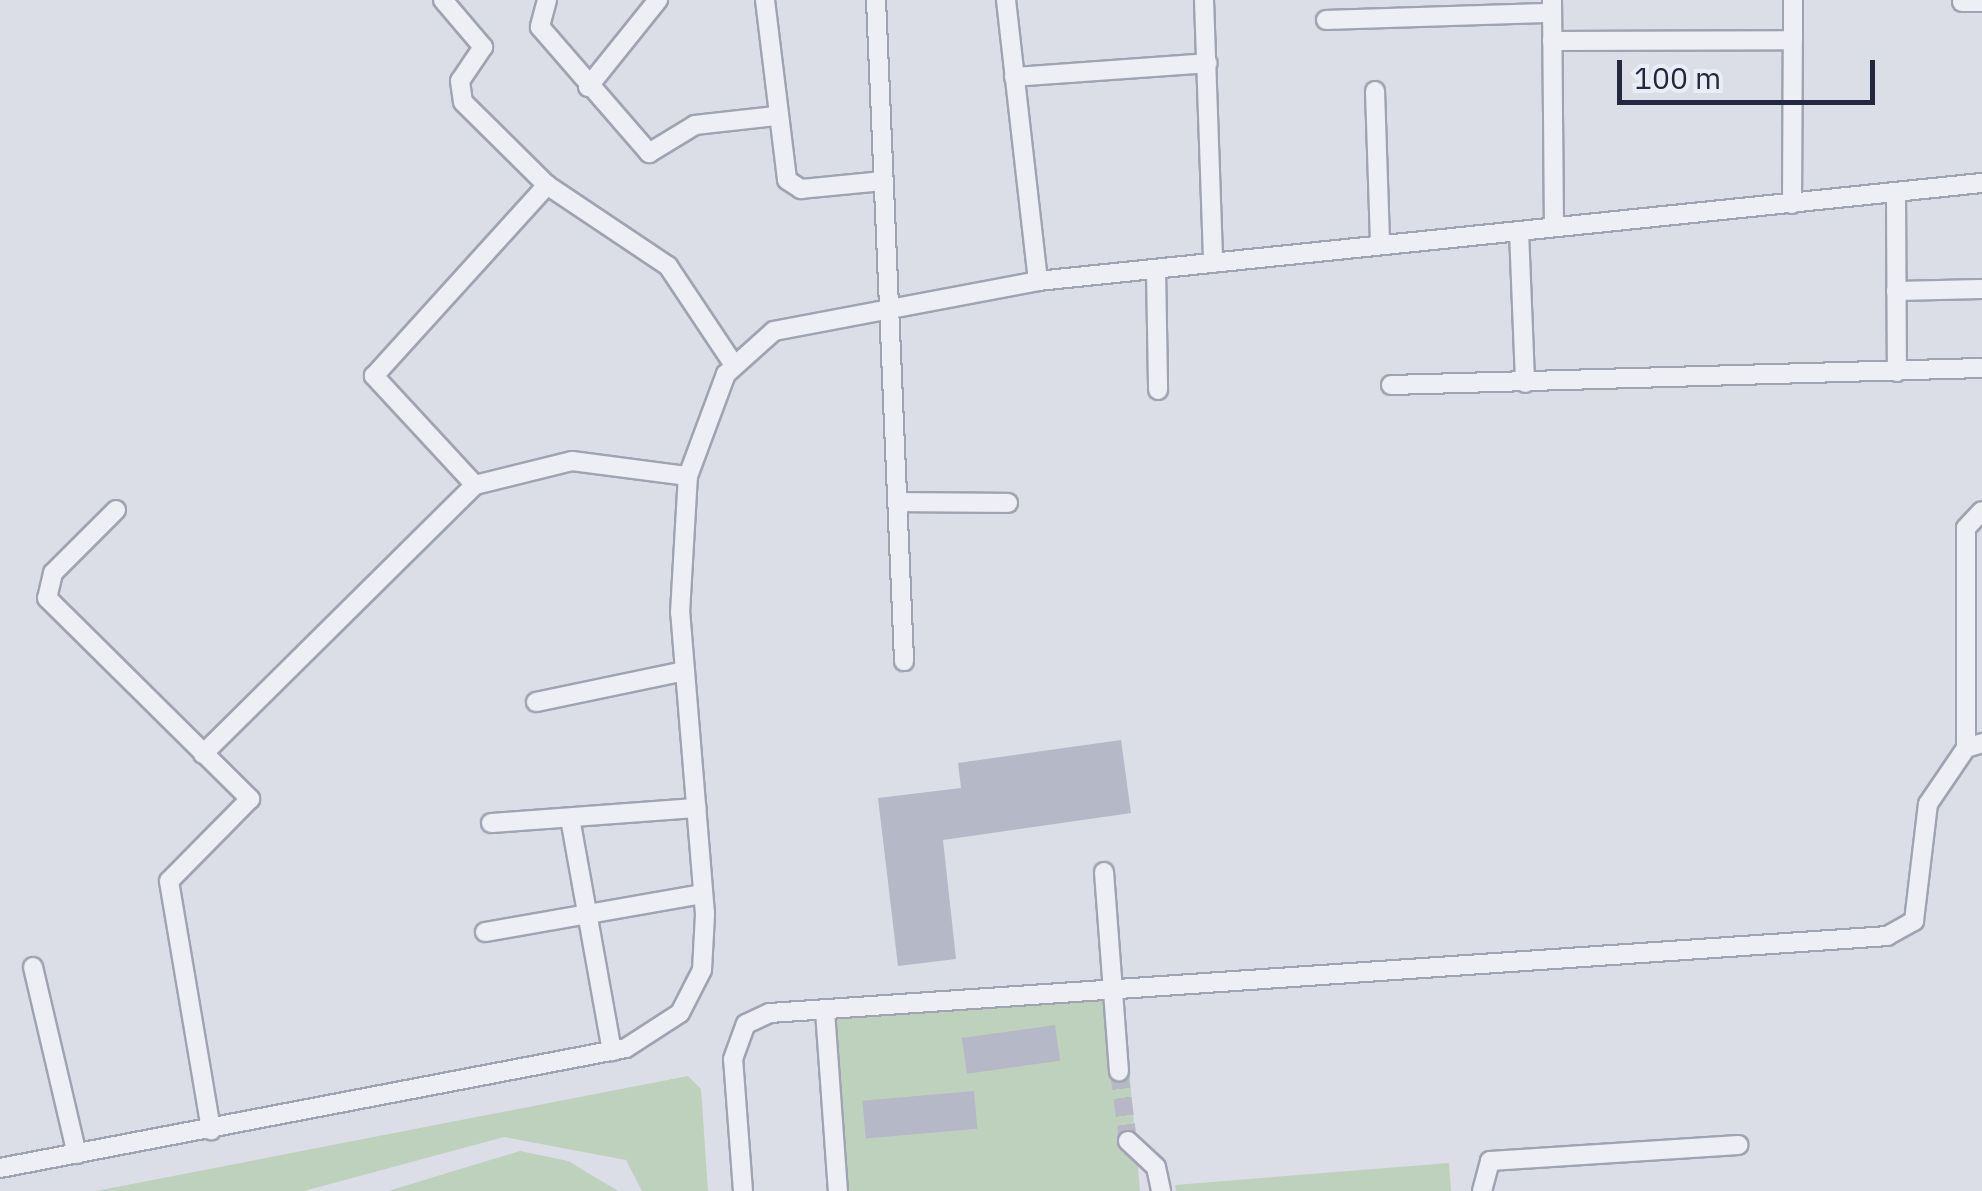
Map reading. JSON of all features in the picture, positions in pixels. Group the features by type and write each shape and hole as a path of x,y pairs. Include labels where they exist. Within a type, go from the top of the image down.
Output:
{"street":[{"path":"443,0 482,47 460,81 463,102 547,185 668,266 734,364"},
{"path":"547,0 540,27 588,87 655,155 695,125 775,116"},
{"path":"588,87 658,0"},
{"path":"765,0 775,116 793,187 882,181"},
{"path":"876,0 882,181 894,301 904,661"},
{"path":"1006,0 1038,280"},
{"path":"1204,0 1213,262"},
{"path":"1792,204 1793,0"},
{"path":"1962,2 1982,2"},
{"path":"1326,20 1552,7 1554,228"},
{"path":"1552,41 1793,40"},
{"path":"1014,76 1207,64"},
{"path":"1375,90 1380,245"},
{"path":"0,1168 612,1051 660,1030 692,996 703,894 685,671 688,476 703,416 734,364 774,331 894,301 1038,280 1982,183"},
{"path":"475,484 374,376 547,185"},
{"path":"1896,194 1897,372"},
{"path":"1520,231 1525,383"},
{"path":"1156,270 1158,390"},
{"path":"1896,292 1982,288"},
{"path":"1392,385 1982,368"},
{"path":"203,754 475,484 572,461 688,476"},
{"path":"900,502 1008,502"},
{"path":"116,510 53,574 47,598 250,799 169,882 211,1130"},
{"path":"743,1191 738,1036 770,1013 1887,936 1914,921 1928,804 1974,746 1966,528 1982,511"},
{"path":"536,702 685,671"},
{"path":"492,823 696,808"},
{"path":"570,818 612,1051"},
{"path":"1104,872 1109,991 1119,1071"},
{"path":"485,932 703,894"},
{"path":"34,967 78,1154"},
{"path":"824,1011 838,1191"},
{"path":"1128,1141 1156,1166 1160,1191"},
{"path":"1482,1191 1490,1161 1738,1145"}],"green space":[{"path":"1122,991 1140,1191 833,1191 817,1020"},
{"path":"688,1076 701,1089 708,1191 642,1191 626,1160 504,1137 304,1191 96,1191"},
{"path":"520,1151 568,1161 618,1191 388,1191"},
{"path":"1449,1163 1451,1191 1176,1191 1175,1185"}],"building":[{"path":"1121,740 1131,813 943,840 956,959 898,966 878,798 961,788 958,763"},
{"path":"1055,1025 1060,1061 967,1074 962,1038"},
{"path":"974,1091 977,1129 866,1139 862,1101"}],"tunnel":[{"path":"1119,1071 1128,1141"}]}
